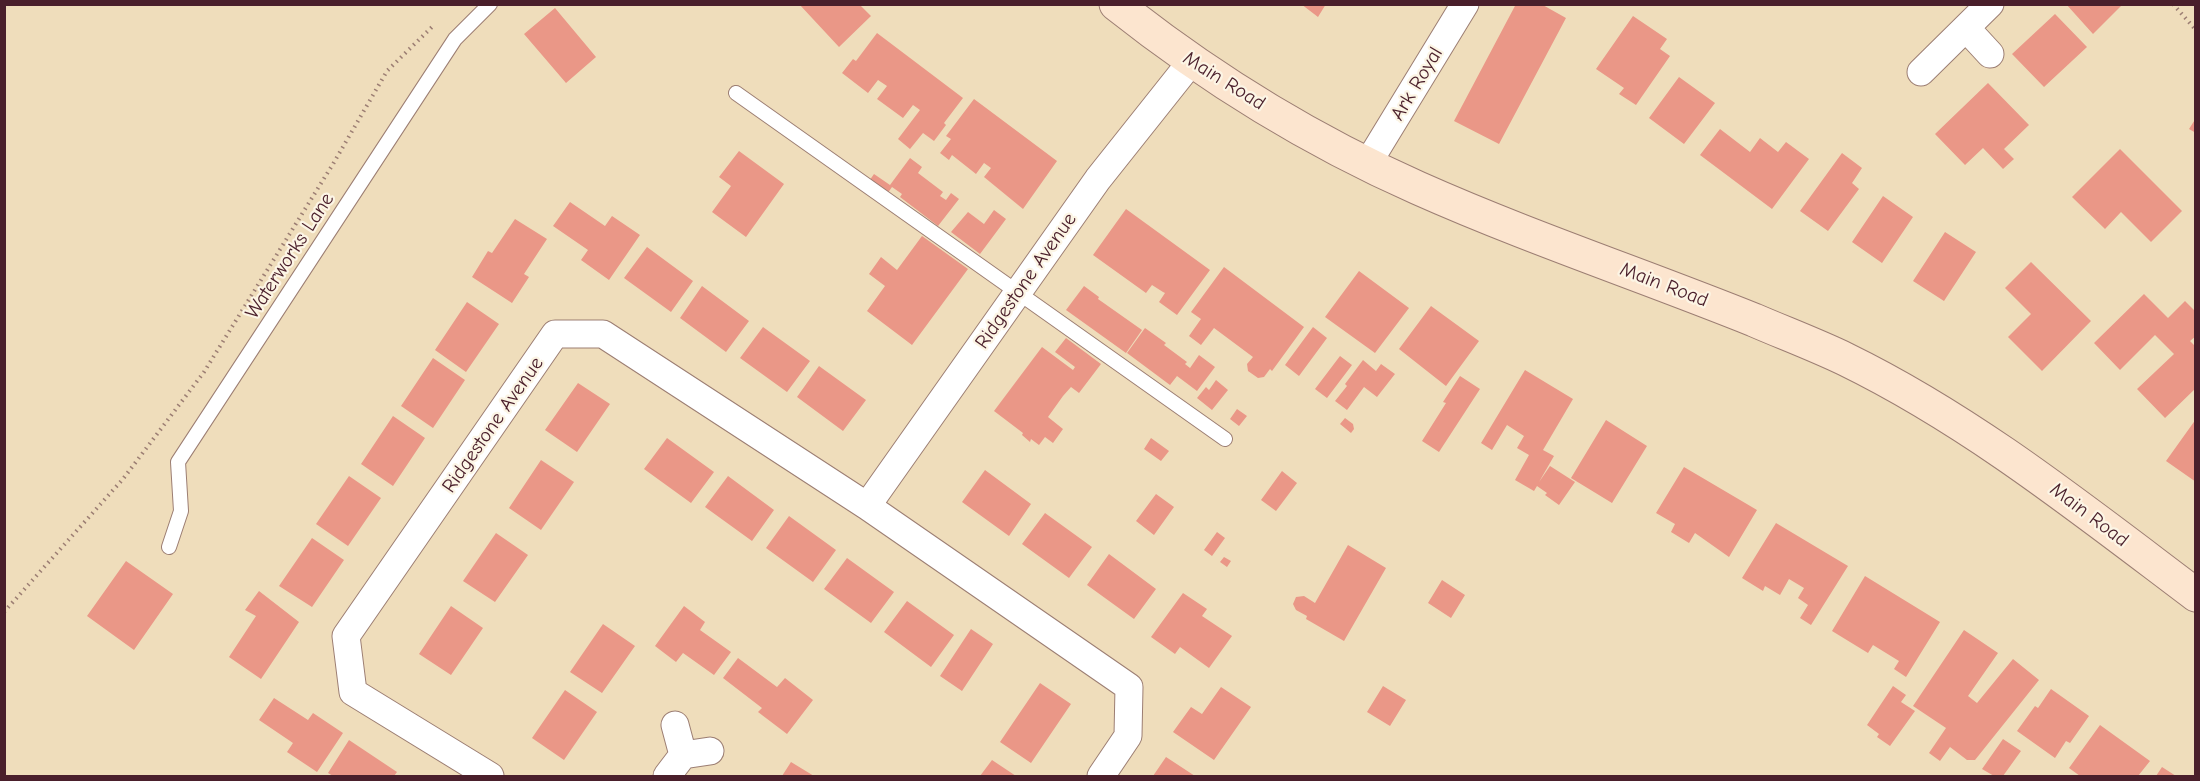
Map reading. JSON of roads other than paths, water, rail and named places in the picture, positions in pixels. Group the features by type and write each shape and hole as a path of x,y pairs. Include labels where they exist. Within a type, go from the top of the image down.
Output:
{"main road":[{"name":"Main Road","path":"1116,4 1191,62 1286,119 1416,187 1788,334 1843,358 1905,390 2002,451 2196,595"}],"street":[{"name":"Ark Royal","path":"1368,163 1465,4"},
{"path":"1921,72 1990,4"},
{"path":"1966,28 1990,54"},
{"name":"Ridgestone Avenue","path":"867,506 1098,179 1191,62"},
{"name":"Ridgestone Avenue","path":"490,777 353,692 346,636 555,334 603,334 867,506 1130,687 1128,735 1101,777"},
{"path":"675,725 675,766 710,751"}],"lane":[{"name":"Waterworks Lane","path":"169,547 181,511 178,462 455,39 490,4"},
{"path":"736,93 1225,439"}]}
